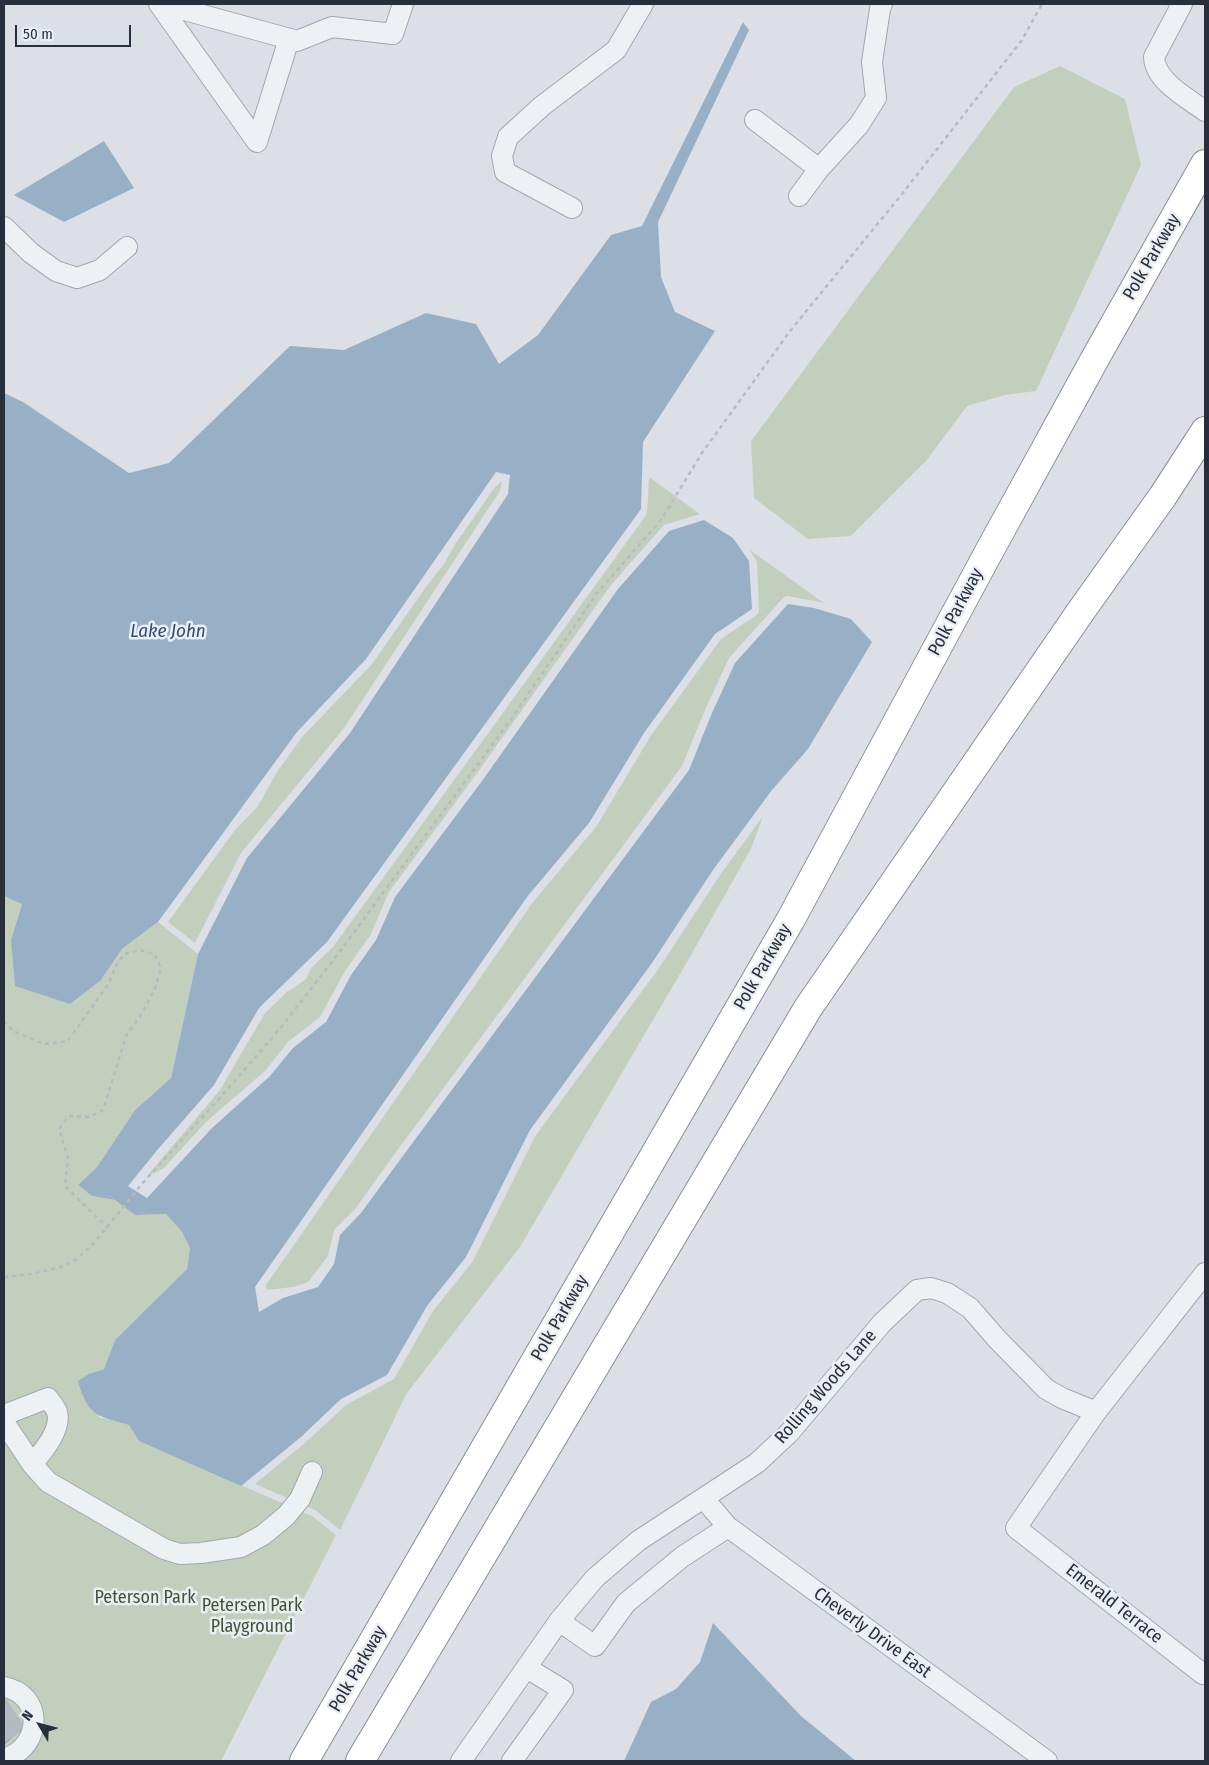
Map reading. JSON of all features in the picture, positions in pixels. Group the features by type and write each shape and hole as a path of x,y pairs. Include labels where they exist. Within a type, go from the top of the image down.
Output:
{"highway":[{"name":"Polk Parkway","path":"304,1761 791,919 1020,495 1205,164"},
{"path":"360,1761 808,1008 1075,619 1163,496 1205,431"}],"street":[{"path":"159,4 258,142 293,40"},
{"path":"163,4 186,7 293,40 332,27 393,34 403,4"},
{"path":"572,208 505,172 502,156 508,137 542,106 616,50 643,4"},
{"path":"799,196 819,169 859,125 876,98 872,62 882,4"},
{"path":"1182,4 1154,57 1154,66 1161,76 1205,111"},
{"path":"755,120 819,169"},
{"path":"4,227 31,253 56,272 77,278 100,270 127,247"},
{"path":"1096,1412 1205,1273"},
{"name":"Rolling Woods Lane","path":"461,1761 559,1621 595,1578 616,1559 665,1522 704,1499 757,1463 789,1432 882,1323 917,1290 931,1288 947,1293 970,1308 1046,1390 1096,1412"},
{"path":"4,1415 48,1398 57,1413 55,1430 47,1448 32,1464"},
{"name":"Emerald Terrace","path":"1096,1412 1016,1528 1203,1674"},
{"path":"4,1422 32,1464 48,1482 164,1549 180,1554 241,1547 264,1535 286,1516 300,1499 312,1472"},
{"name":"Cheverly Drive East","path":"704,1499 728,1527 1046,1761"},
{"path":"559,1621 595,1646 626,1602 682,1557 728,1527"},
{"path":"512,1761 563,1690 527,1668"},
{"path":"4,1687 16,1691 24,1698 30,1706 34,1725 32,1735 27,1744 20,1751 4,1759"}],"path":[{"path":"4,1276 32,1274 61,1267 77,1259 108,1228 141,1185 264,1047 338,954 512,718 597,593 661,520 702,453 790,331 902,194 1022,40 1042,4"},
{"path":"4,1021 13,1031 44,1044 68,1041 109,983 116,966 124,954 139,950 154,954 161,968 155,989 141,1015 126,1036 103,1110 89,1117 70,1116 59,1129 68,1158 65,1186 108,1228"}],"green space":[{"path":"1060,66 1125,99 1141,165 1036,391 1005,395 967,406 926,461 851,536 808,539 754,498 751,441 1014,87"},
{"path":"649,477 700,514 664,525 611,585 475,776 389,892 370,936 345,971 320,1017 288,1042 265,1071 206,1122 163,1169 147,1176 220,1090 265,1013 286,993 306,979 312,967 333,947 647,514"},
{"path":"502,481 500,491 344,728 241,853 195,943 168,922 235,830 258,806 277,772 302,737 372,664 444,564 456,543 495,487"},
{"path":"750,550 824,603 788,596 784,597 729,658 682,766 355,1209 334,1230 328,1256 308,1282 293,1287 267,1290 266,1285 533,902 596,827 650,737 721,639 758,614 757,562"},
{"path":"763,816 751,849 520,1247 407,1393 340,1530 315,1510 255,1484 306,1442 346,1405 394,1379 433,1311 473,1261 536,1135 659,968 720,875"},
{"name":"Peterson Park","path":"4,896 22,903 11,940 101,980 122,949 158,922 198,954 171,1078 135,1110 97,1167 78,1185 92,1196 115,1200 135,1215 166,1214 182,1232 190,1248 187,1269 115,1340 104,1369 89,1374 99,1417 129,1425 139,1441 312,1516 336,1535 221,1761 4,1761"}],"water":[{"name":"Lake John","path":"743,22 749,30 658,222 661,277 675,312 715,331 643,442 641,509 327,942 259,1008 214,1085 128,1186 147,1198 212,1128 270,1076 293,1048 326,1022 351,975 376,940 395,897 482,781 618,589 669,531 704,520 733,538 749,561 752,609 715,634 644,733 589,823 527,897 255,1287 259,1312 283,1298 318,1287 334,1264 340,1235 361,1213 689,770 735,663 788,604 814,608 851,619 872,642 808,749 772,790 713,870 652,963 530,1130 466,1257 427,1306 387,1375 341,1399 301,1437 241,1486 139,1441 129,1425 95,1413 86,1401 78,1381 89,1374 104,1369 115,1340 187,1269 190,1248 182,1232 166,1214 135,1215 115,1200 92,1196 78,1185 97,1167 135,1110 171,1078 198,954 247,858 350,733 508,494 510,475 496,472 366,659 297,732 158,922 122,949 101,980 70,1004 15,986 11,940 22,904 4,896 4,393 23,402 129,473 169,463 290,346 344,350 426,313 476,324 499,364 538,335 611,235 642,226"},
{"path":"104,141 134,188 64,222 14,195"},
{"path":"713,1623 801,1716 856,1761 624,1761 651,1702 676,1689 700,1662"}],"building":[{"path":"4,1696 26,1728 4,1743"}],"park label":[{"name":"Petersen Park Playground","path":"252,1616"}]}
